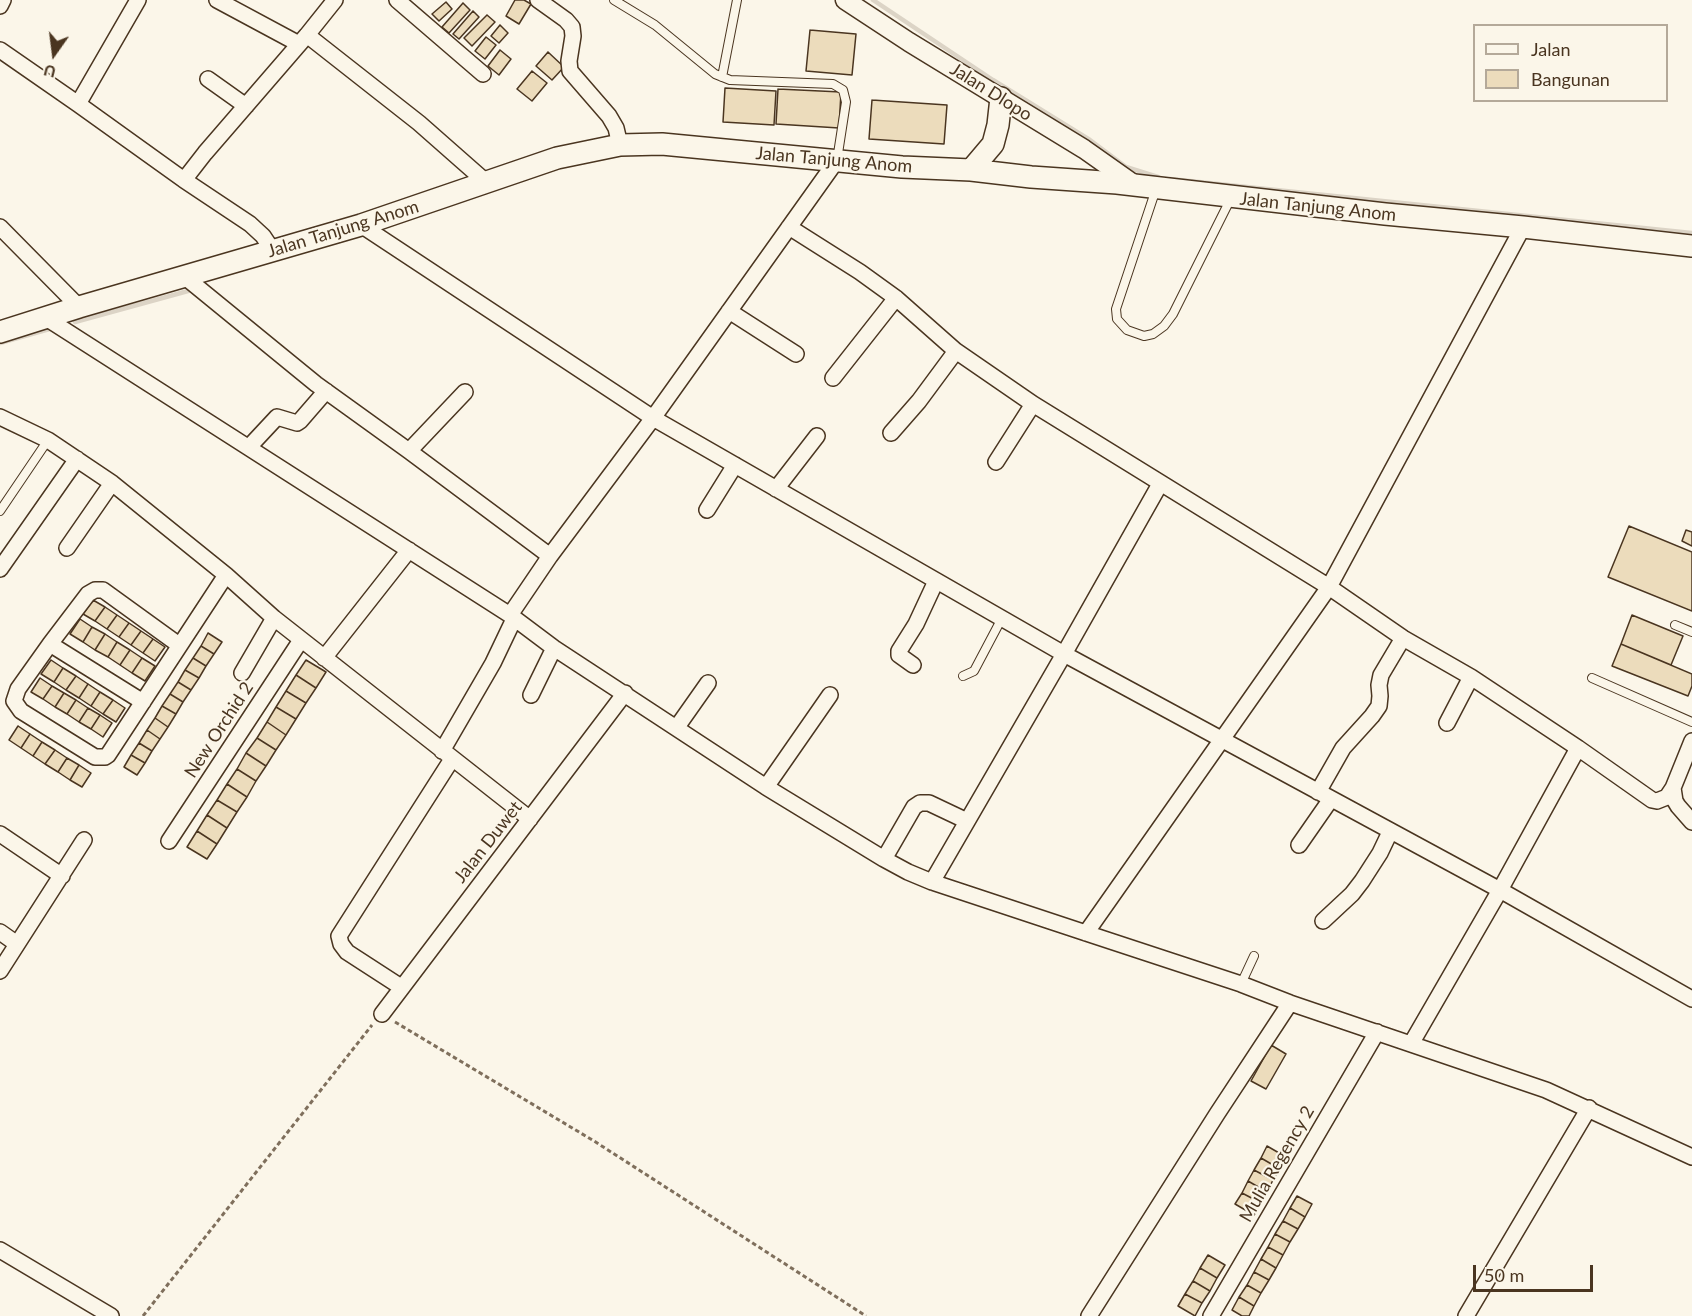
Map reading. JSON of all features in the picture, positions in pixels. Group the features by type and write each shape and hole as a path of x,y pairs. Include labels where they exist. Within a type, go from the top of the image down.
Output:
{"main road":[{"path":"971,170 993,144 1001,98"},
{"name":"Jalan Tanjung Anom","path":"0,332 361,225 557,158 620,145 662,144 902,167 971,170 1136,185 1692,246"}],"street":[{"path":"0,6 3,0"},
{"path":"78,104 138,0"},
{"path":"217,0 303,40 419,123 486,182"},
{"path":"184,180 335,0"},
{"path":"397,0 483,74"},
{"path":"538,0 572,27 573,36 568,61 570,71 609,116 616,128 620,145"},
{"name":"Jalan Dlopo","path":"845,0 1084,149 1136,185"},
{"path":"0,51 250,224 263,236 273,251"},
{"path":"208,80 246,106"},
{"path":"401,987 347,952 340,945 339,936 447,755 493,663 512,617 549,556 653,418 837,160"},
{"path":"361,225 653,418 1064,654 1500,890 1692,999"},
{"path":"0,227 79,307"},
{"path":"789,227 896,298 956,351 1033,404 1329,587 1403,638 1471,677 1652,800 1657,801 1667,796 1692,741"},
{"path":"1086,933 1329,587 1522,227"},
{"path":"185,277 326,392 549,556"},
{"path":"833,378 896,298"},
{"path":"729,311 796,354"},
{"path":"46,318 512,617 554,648 766,787 908,872 1546,1089 1692,1157"},
{"path":"891,433 956,351"},
{"path":"249,447 277,417 291,422 300,422 326,392"},
{"path":"409,451 465,392"},
{"path":"996,462 1033,404"},
{"path":"0,417 48,440 112,483 226,575 300,640 530,819"},
{"path":"776,489 817,436"},
{"path":"0,569 77,459"},
{"path":"707,510 735,465"},
{"path":"67,548 112,483"},
{"path":"932,882 1160,484"},
{"path":"324,658 409,550"},
{"path":"179,645 103,590 91,591 50,644 15,695 14,701 21,711 95,757 101,758 108,755 226,575"},
{"path":"913,665 899,655 899,651 916,624 936,581"},
{"path":"242,673 274,618"},
{"path":"1299,845 1324,795 1343,748 1379,706 1378,685 1381,675 1403,638"},
{"name":"New Orchid 2","path":"169,841 300,640"},
{"path":"50,644 143,702"},
{"path":"531,695 554,648"},
{"path":"1447,723 1471,677"},
{"path":"676,727 708,683"},
{"name":"Jalan Duwet","path":"382,1014 625,693"},
{"path":"766,787 830,695"},
{"path":"1411,1044 1500,890 1578,748"},
{"path":"1672,788 1678,806 1692,822"},
{"path":"884,859 914,807 920,803 929,803 967,821"},
{"path":"1323,921 1352,894 1362,881 1390,832"},
{"path":"0,834 62,876"},
{"path":"0,971 84,840"},
{"path":"0,932 17,944"},
{"path":"1089,1316 1290,1003"},
{"name":"Mulia Regency 2","path":"1211,1316 1377,1032"},
{"path":"1466,1316 1588,1108"},
{"path":"0,1250 111,1316"}],"lane":[{"path":"614,0 655,26 704,66 722,77 755,82 833,84 843,90 846,102 837,160"},
{"path":"722,77 737,0"},
{"path":"1156,188 1116,309 1117,319 1127,330 1144,336 1153,334 1164,326 1173,314 1231,197"},
{"path":"0,511 48,440"},
{"path":"963,676 974,671 979,664 1002,618"},
{"path":"1675,625 1692,632"},
{"path":"1592,678 1692,722"},
{"path":"1241,984 1254,956"}],"path":[{"path":"143,1316 382,1014 594,1141 866,1316"}],"building":[{"path":"515,0 524,0 531,4 519,24 506,16"},
{"path":"446,2 452,9 439,21 432,14"},
{"path":"463,3 470,10 449,33 442,27"},
{"path":"473,11 479,17 459,39 453,34"},
{"path":"487,15 495,22 472,46 464,38"},
{"path":"500,25 508,33 499,43 491,36"},
{"path":"810,30 856,34 852,75 806,71"},
{"path":"486,37 496,45 485,59 475,51"},
{"path":"500,50 511,59 499,75 488,66"},
{"path":"548,52 564,67 552,80 536,66"},
{"path":"532,71 547,83 532,101 517,89"},
{"path":"725,88 776,91 774,125 723,122"},
{"path":"778,89 841,92 839,128 776,124"},
{"path":"872,100 947,105 944,144 869,139"},
{"path":"1629,526 1692,552 1692,611 1608,577"},
{"path":"1686,530 1692,532 1692,546 1682,541"},
{"path":"93,600 105,607 95,621 83,614"},
{"path":"105,607 117,615 107,629 95,621"},
{"path":"117,615 129,623 119,637 107,629"},
{"path":"1632,615 1683,636 1671,665 1621,644"},
{"path":"80,619 92,627 83,642 70,634"},
{"path":"129,623 141,631 131,645 119,637"},
{"path":"92,627 105,634 95,650 83,642"},
{"path":"141,631 153,639 143,653 131,645"},
{"path":"208,633 222,642 214,654 201,646"},
{"path":"105,634 117,642 108,657 95,650"},
{"path":"153,639 165,647 155,661 143,653"},
{"path":"117,642 130,650 120,665 108,657"},
{"path":"1621,644 1692,674 1692,686 1688,696 1612,666"},
{"path":"201,646 214,654 206,666 193,658"},
{"path":"130,650 142,658 132,673 120,665"},
{"path":"142,658 155,666 145,681 132,673"},
{"path":"193,658 206,666 199,678 185,670"},
{"path":"51,660 63,668 54,682 41,674"},
{"path":"306,660 326,672 316,688 296,675"},
{"path":"63,668 76,676 66,690 54,682"},
{"path":"185,670 199,678 191,690 178,682"},
{"path":"296,675 316,688 306,703 286,691"},
{"path":"76,676 88,684 79,698 66,690"},
{"path":"40,678 52,686 43,699 31,692"},
{"path":"178,682 191,690 183,702 170,694"},
{"path":"88,684 100,692 91,706 79,698"},
{"path":"52,686 64,693 55,707 43,699"},
{"path":"286,691 306,703 296,719 276,707"},
{"path":"100,692 113,700 103,714 91,706"},
{"path":"64,693 76,700 67,714 55,707"},
{"path":"170,694 183,702 176,714 162,706"},
{"path":"76,700 88,708 79,722 67,714"},
{"path":"113,700 125,708 116,722 103,714"},
{"path":"162,706 176,714 168,727 155,718"},
{"path":"276,707 296,719 286,735 267,722"},
{"path":"88,708 100,715 91,729 79,722"},
{"path":"100,715 112,723 103,737 91,729"},
{"path":"155,718 168,727 160,739 147,730"},
{"path":"267,722 286,735 276,750 257,738"},
{"path":"18,726 30,734 21,748 9,740"},
{"path":"147,730 160,739 152,751 139,743"},
{"path":"30,734 42,742 33,756 21,748"},
{"path":"257,738 276,750 266,766 246,753"},
{"path":"42,742 55,750 45,764 33,756"},
{"path":"139,743 152,751 145,763 131,755"},
{"path":"55,750 67,758 58,772 45,764"},
{"path":"246,753 266,766 256,781 237,769"},
{"path":"131,755 145,763 137,775 124,767"},
{"path":"67,758 79,765 70,780 58,772"},
{"path":"79,765 91,773 82,787 70,780"},
{"path":"237,769 256,781 247,797 227,784"},
{"path":"227,784 247,797 237,812 217,800"},
{"path":"217,800 237,812 227,828 207,815"},
{"path":"207,815 227,828 217,844 197,831"},
{"path":"197,831 217,844 207,859 187,847"},
{"path":"1271,1045 1286,1054 1266,1089 1251,1081"},
{"path":"1267,1146 1286,1157 1280,1169 1261,1158"},
{"path":"1261,1158 1280,1169 1273,1180 1254,1170"},
{"path":"1254,1170 1273,1180 1267,1192 1248,1181"},
{"path":"1248,1181 1267,1192 1261,1203 1242,1193"},
{"path":"1242,1193 1261,1203 1254,1215 1235,1204"},
{"path":"1297,1196 1312,1204 1305,1217 1290,1208"},
{"path":"1290,1208 1305,1217 1298,1229 1283,1221"},
{"path":"1283,1221 1298,1229 1290,1242 1275,1234"},
{"path":"1275,1234 1290,1242 1283,1255 1268,1247"},
{"path":"1268,1247 1283,1255 1276,1268 1261,1259"},
{"path":"1208,1255 1225,1265 1217,1278 1200,1268"},
{"path":"1261,1259 1276,1268 1269,1280 1254,1272"},
{"path":"1200,1268 1217,1278 1210,1291 1193,1281"},
{"path":"1254,1272 1269,1280 1261,1293 1247,1285"},
{"path":"1193,1281 1210,1291 1202,1303 1185,1294"},
{"path":"1247,1285 1261,1293 1254,1306 1239,1297"},
{"path":"1185,1294 1202,1303 1195,1316 1178,1306"},
{"path":"1239,1297 1254,1306 1249,1316 1242,1316 1232,1310"}],"waterway":[{"path":"873,0 993,80 1090,140 1126,167 1158,177"},
{"path":"1170,179 1692,233"},
{"path":"75,322 188,291"},
{"path":"0,343 53,328"}]}
